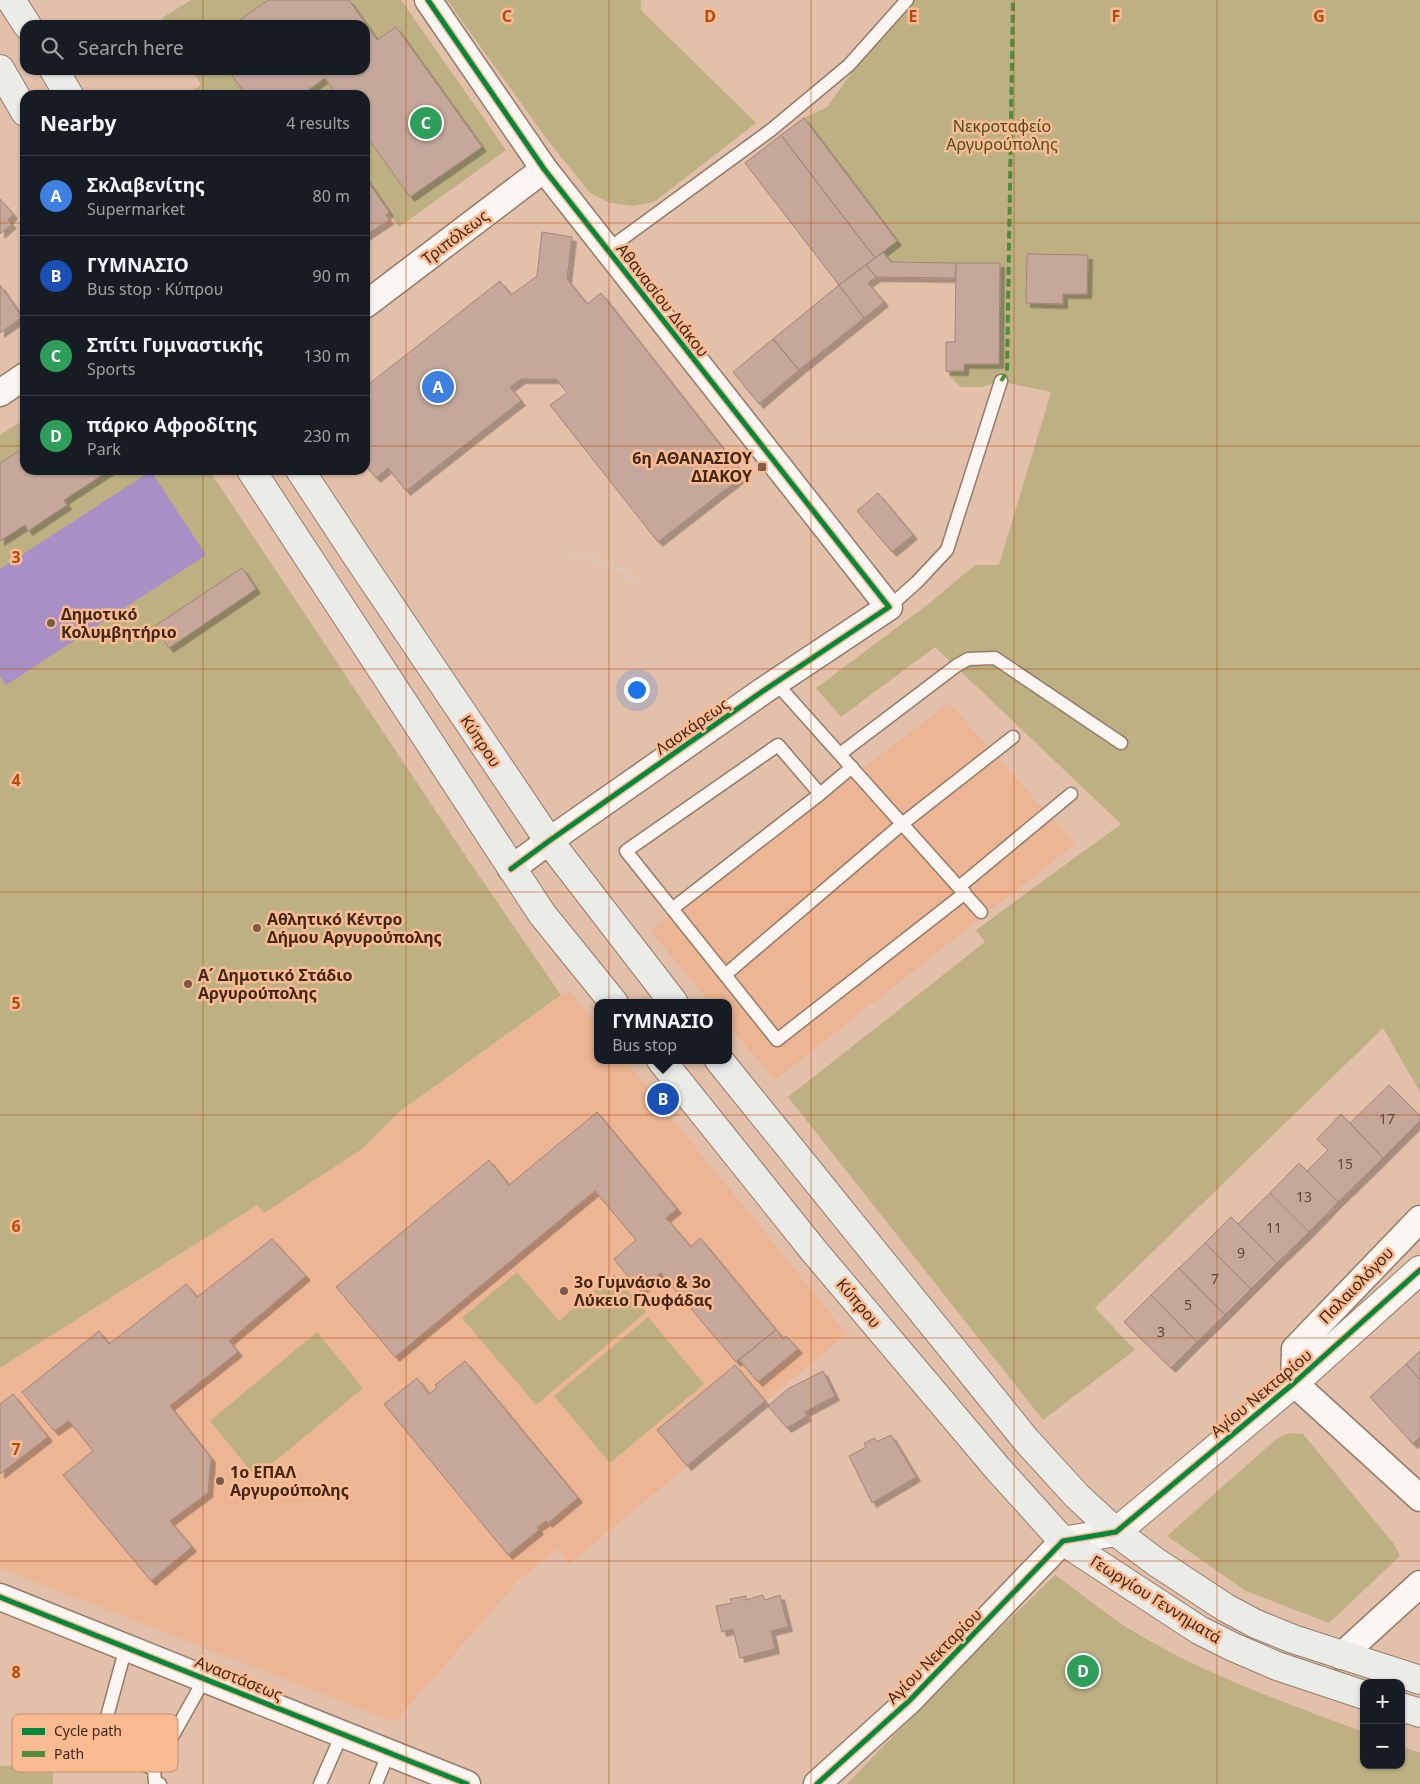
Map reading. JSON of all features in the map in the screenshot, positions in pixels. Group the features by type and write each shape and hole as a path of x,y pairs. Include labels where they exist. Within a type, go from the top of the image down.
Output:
{"main road":[{"path":"11,0 24,20"},
{"path":"0,69 20,103"},
{"path":"57,75 66,90"},
{"path":"254,475 511,869 542,914 611,999"},
{"name":"Κύπρου","path":"303,475 549,841 671,999"},
{"name":"Κύπρου","path":"664,1064 814,1250 998,1469 1063,1540"},
{"path":"722,1064 1026,1440 1077,1496 1116,1532"},
{"name":"Γεωργίου Γεννηματά","path":"1116,1532 1156,1562 1226,1608 1256,1624 1341,1656 1420,1680"},
{"name":"Γεωργίου Γεννηματά","path":"1063,1540 1178,1616 1233,1647 1312,1678 1360,1694"},
{"path":"1405,1708 1420,1713"}],"street":[{"name":"Αθανασίου Διάκου","path":"428,0 544,170 889,607"},
{"name":"Τριπόλεως","path":"370,301 544,170"},
{"path":"0,393 20,379"},
{"name":"Λασκάρεως","path":"511,869 776,682 889,607"},
{"name":"Παλαιολόγου","path":"1294,1383 1295,1349 1420,1219"},
{"name":"Αγίου Νεκταρίου","path":"1116,1532 1294,1383 1420,1270"},
{"path":"1294,1383 1420,1498"},
{"path":"1063,1540 1116,1532"},
{"name":"Αγίου Νεκταρίου","path":"817,1784 910,1700 1063,1540"},
{"path":"1341,1656 1420,1584"},
{"name":"Αναστάσεως","path":"0,1597 467,1784"}],"lane":[{"path":"607,250 778,124 849,64 907,0"},
{"path":"889,607 917,582 947,550 1001,381"},
{"path":"840,754 956,666 968,659 995,658 1121,743"},
{"path":"776,682 981,912"},
{"path":"725,975 902,824 1013,737"},
{"path":"820,794 778,745 626,851 777,1040 962,890 1071,794"},
{"path":"672,909 852,767"},
{"path":"107,1714 126,1646"},
{"path":"178,1726 205,1678"},
{"path":"320,1784 342,1734"},
{"path":"376,1784 388,1752"},
{"path":"154,1772 154,1782 160,1784"}],"path":[{"path":"574,552 624,571 635,582"}],"shaded area":[{"name":"Δημοτικό Κολυμβητήριο","path":"145,475 154,475 206,555 6,685 0,676 0,569"},
{"path":"949,703 1075,844 775,1080 732,1029 732,999 707,999 650,930"},
{"path":"569,990 594,1021 594,1064 628,1064 847,1334 569,1564 558,1549 518,1581 395,1722 0,1568 0,1368 258,1205 264,1212 362,1149 399,1112"}],"green space":[{"path":"191,0 401,0 506,150 399,227 370,184 370,90 193,90 201,85 195,75 370,75 370,20 163,20 162,18"},
{"path":"447,0 641,0 641,10 756,123 654,202 633,206 610,203 590,193 546,138"},
{"name":"Νεκροταφείο Αργυρούπολης","path":"904,0 1420,0 1420,1092 1383,1028 1095,1308 1135,1350 1043,1420 788,1097 985,942 976,930 1121,824 935,647 841,717 816,688 927,605 975,565 999,565 1051,392 1003,382 982,387 960,387 946,371 946,342 955,342 956,263 891,262 883,252 875,258 781,135 804,118 827,107"},
{"name":"Αθλητικό Κέντρο Δήμου Αργυρούπολης","path":"20,422 20,475 212,475 469,861 561,995 399,1112 362,1149 264,1213 257,1205 0,1368 0,435"},
{"path":"517,1272 559,1321 614,1274 646,1312 536,1405 462,1318"},
{"path":"648,1317 704,1384 610,1463 554,1396"},
{"path":"317,1332 363,1388 256,1477 210,1421"},
{"path":"1289,1433 1303,1434 1394,1544 1400,1556 1329,1623 1246,1591 1167,1536 1275,1440"},
{"path":"1055,1575 1126,1627 1183,1659 1242,1686 1360,1730 1360,1769 1405,1769 1405,1747 1420,1753 1420,1784 847,1784 947,1680"},
{"path":"0,1766 12,1766 12,1772 53,1772 53,1784 0,1784"}],"building":[{"path":"268,0 349,0 363,20 240,20"},
{"path":"396,27 482,147 410,197 370,141 370,90 333,90 325,78 308,90 242,90 232,75 370,75 370,30 377,40"},
{"path":"804,118 897,241 875,258 781,135"},
{"path":"781,135 875,258 839,285 745,163"},
{"path":"370,184 389,212 386,215 389,220 370,233"},
{"path":"0,199 13,214 8,220 12,224 0,234"},
{"path":"542,232 572,237 567,279 587,304 601,293 744,475 658,542 550,405 567,393 556,379 521,379 510,387 521,401 406,491 388,468 376,478 370,471 370,383 500,281 511,295 537,276"},
{"path":"883,252 891,262 956,263 955,278 876,277 866,265"},
{"path":"1027,254 1088,255 1087,294 1063,294 1063,304 1026,303"},
{"path":"956,263 1000,263 999,364 964,364 964,371 946,371 946,342 955,342"},
{"path":"866,265 876,277 868,283 884,302 864,318 839,285"},
{"path":"0,285 20,314 20,318 0,333"},
{"path":"839,285 864,318 799,370 773,339"},
{"path":"773,339 799,370 759,404 733,372"},
{"path":"20,450 20,475 102,475 64,500 67,505 28,531 25,525 0,541 0,463"},
{"path":"878,493 913,535 892,552 857,511"},
{"path":"242,568 256,589 169,648 155,626"},
{"path":"1389,1085 1420,1116 1420,1121 1383,1158 1350,1123"},
{"path":"597,1112 677,1209 666,1218 691,1247 700,1238 776,1330 736,1362 661,1273 640,1291 614,1259 636,1240 595,1191 395,1357 336,1287 489,1160 509,1185"},
{"path":"1341,1114 1383,1158 1338,1202 1307,1171 1328,1150 1317,1139"},
{"path":"1299,1163 1338,1202 1309,1232 1270,1193"},
{"path":"1270,1193 1309,1232 1277,1263 1238,1224"},
{"path":"1231,1217 1277,1263 1251,1289 1205,1243"},
{"path":"272,1239 306,1276 229,1341 238,1352 170,1406 211,1458 208,1493 170,1521 192,1547 151,1581 63,1475 93,1451 69,1421 54,1431 22,1392 99,1331 109,1344 186,1284 197,1297"},
{"path":"1205,1243 1251,1289 1225,1315 1179,1268"},
{"path":"1179,1268 1225,1315 1197,1342 1151,1295"},
{"path":"1151,1295 1197,1342 1171,1368 1124,1322"},
{"path":"776,1330 783,1339 786,1336 798,1349 758,1382 739,1360"},
{"path":"1420,1351 1420,1380 1406,1364"},
{"path":"465,1361 578,1498 548,1523 546,1521 537,1527 539,1530 508,1555 384,1404 417,1378 429,1394 437,1388 435,1385"},
{"path":"1406,1364 1420,1380 1420,1437 1413,1444 1370,1397"},
{"path":"735,1365 765,1401 687,1466 657,1430"},
{"path":"823,1371 835,1396 805,1412 807,1416 787,1428 768,1406 788,1389"},
{"path":"13,1394 48,1437 0,1474 0,1404"},
{"path":"891,1435 916,1477 872,1503 849,1456 866,1447 864,1443 875,1438 876,1442"},
{"path":"763,1595 765,1600 780,1595 788,1627 771,1631 775,1649 740,1658 733,1629 722,1632 716,1606 732,1603 730,1599 746,1596 746,1600"}],"marked path":[{"path":"1001,381 1007,372 1013,0"}],"cycle path":[{"path":"428,0 544,169 889,607 763,691 511,869"},
{"path":"817,1784 910,1700 1063,1541 1116,1532 1294,1383 1420,1270"},
{"path":"0,1597 467,1784"}],"place":[{"name":"Σπίτι Γυμναστικής","path":"426,123"},
{"name":"Σκλαβενίτης","path":"438,387"},
{"name":"6η ΑΘΑΝΑΣΙΟΥ ΔΙΑΚΟΥ","path":"762,467"},
{"name":"Δημοτικό Κολυμβητήριο","path":"51,623"},
{"name":"Αθλητικό Κέντρο Δήμου Αργυρούπολης","path":"257,928"},
{"name":"Α΄ Δημοτικό Στάδιο Αργυρούπολης","path":"188,984"},
{"name":"ΓΥΜΝΑΣΙΟ","path":"663,1099"},
{"name":"3ο Γυμνάσιο & 3ο Λύκειο Γλυφάδας","path":"564,1291"},
{"name":"1o ΕΠΑΛ Αργυρούπολης","path":"220,1481"},
{"name":"πάρκο Αφροδίτης","path":"1083,1671"}]}
